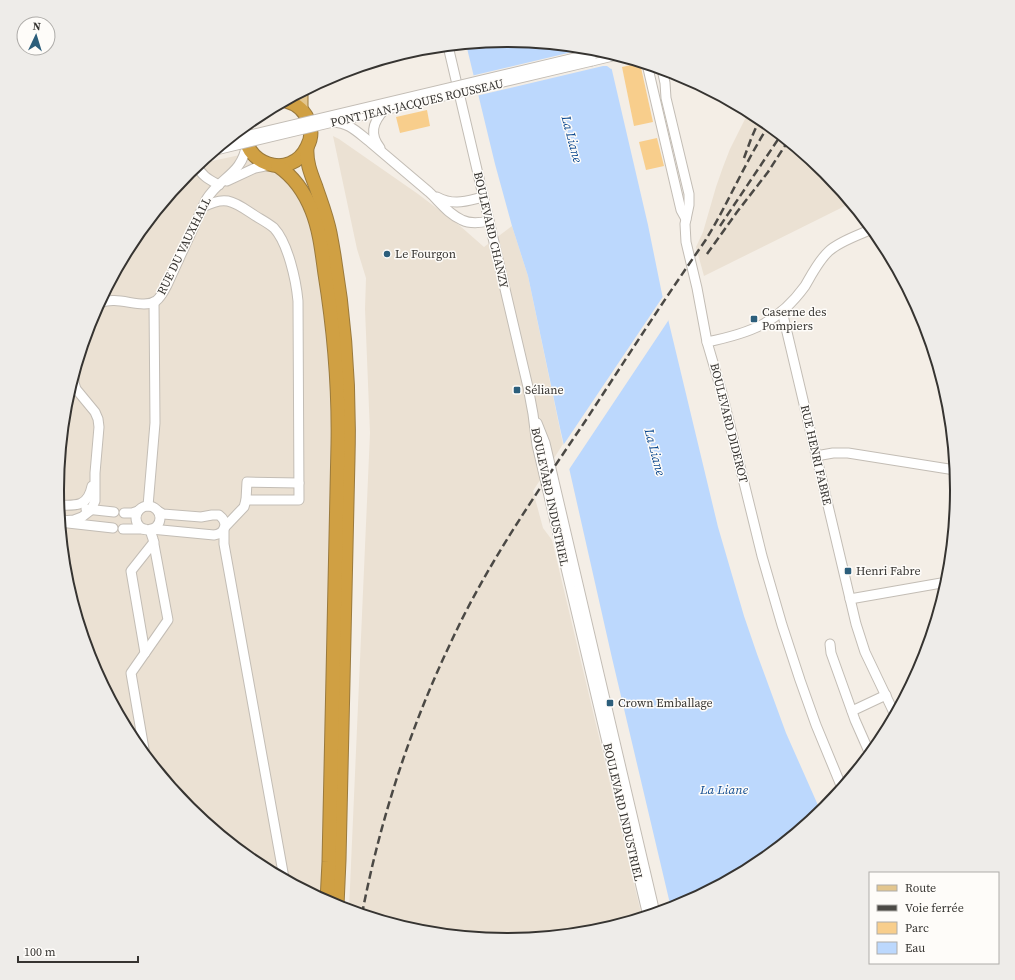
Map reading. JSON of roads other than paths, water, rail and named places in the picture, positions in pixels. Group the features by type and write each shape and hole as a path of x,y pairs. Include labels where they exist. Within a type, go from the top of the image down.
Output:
{"highway":[{"path":"245,134 246,143 250,151 262,162 274,165 284,165 293,162 301,156 307,148 311,128 308,118 302,110 292,103"},
{"path":"307,148 308,162 327,219 332,242 343,324 348,389 348,458 337,899"},
{"path":"274,165 288,173 298,185 308,202 316,223 330,303 336,366 338,444 327,894"}],"main road":[{"path":"302,98 302,110"}],"street":[{"name":"BOULEVARD CHANZY","path":"449,51 534,414"},
{"name":"PONT JEAN-JACQUES ROUSSEAU","path":"240,137 588,55"},
{"name":"PONT JEAN-JACQUES ROUSSEAU","path":"227,147 604,58"},
{"name":"BOULEVARD DIDEROT","path":"649,71 681,210 686,219"},
{"name":"BOULEVARD DIDEROT","path":"664,76 665,83"},
{"name":"BOULEVARD DIDEROT","path":"665,77 666,98 689,194 685,233 686,242 697,288 707,342 722,393 760,549 782,625 805,695 840,783"},
{"path":"384,110 377,119 373,131 376,142 384,153"},
{"path":"333,122 352,127 460,219 472,222 489,221"},
{"name":"RUE DU VAUXHALL","path":"107,301 143,304 154,302 159,298 210,193 239,165 244,156 246,143"},
{"name":"RUE DU VAUXHALL","path":"200,171 205,177 220,184 255,168 274,165"},
{"path":"431,194 444,201 454,203 483,197"},
{"path":"203,207 213,202 224,200 242,207 268,223 279,236 290,260 298,301 299,500 246,500"},
{"path":"707,342 733,336 756,328 772,319 796,297 828,252 838,245 867,231"},
{"path":"148,506 155,423 154,302"},
{"name":"RUE HENRI FABRE","path":"782,311 861,641 892,709"},
{"path":"65,523 87,514 91,510 95,501 95,472 99,427 98,419 95,412 76,390"},
{"name":"BOULEVARD INDUSTRIEL","path":"534,414 545,443 654,908"},
{"name":"BOULEVARD INDUSTRIEL","path":"534,414 537,445 647,910"},
{"path":"816,456 842,453 950,469"},
{"path":"65,505 80,504 87,499 91,492 95,472"},
{"path":"123,529 149,529 214,535 221,533 244,507 247,482 299,483"},
{"path":"65,505 114,512"},
{"path":"124,513 133,513 142,507 148,506 154,507 158,511 165,514 201,517 219,515 223,520 225,526 224,544 283,872"},
{"path":"138,511 136,516 137,522 141,527 149,529 156,527 160,521 158,511"},
{"path":"66,524 113,528"},
{"path":"143,741 131,673 168,620 154,542 149,529"},
{"path":"145,653 131,571 154,542"},
{"path":"850,599 940,583"},
{"path":"830,644 831,653 867,748"},
{"path":"852,711 886,695"}],"water":[{"name":"La Liane","path":"508,47 536,48 565,51 604,58 611,66 648,225 662,294 718,527 744,616 757,654 786,733 818,806 800,823 754,858 729,874 670,902 612,658 560,428 528,276 512,226 495,164 467,49"}],"railway":[{"path":"744,158 757,124"},
{"path":"363,908 387,809 398,775 422,708 465,613 496,557 530,503 705,241 765,130"},
{"path":"720,226 778,140"},
{"path":"707,254 768,172 785,145"}],"place":[{"name":"Le Fourgon","path":"387,254"},
{"name":"Caserne des Pompiers","path":"754,319"},
{"name":"Séliane","path":"517,390"},
{"name":"Henri Fabre","path":"848,571"},
{"name":"Crown Emballage","path":"610,703"}]}
